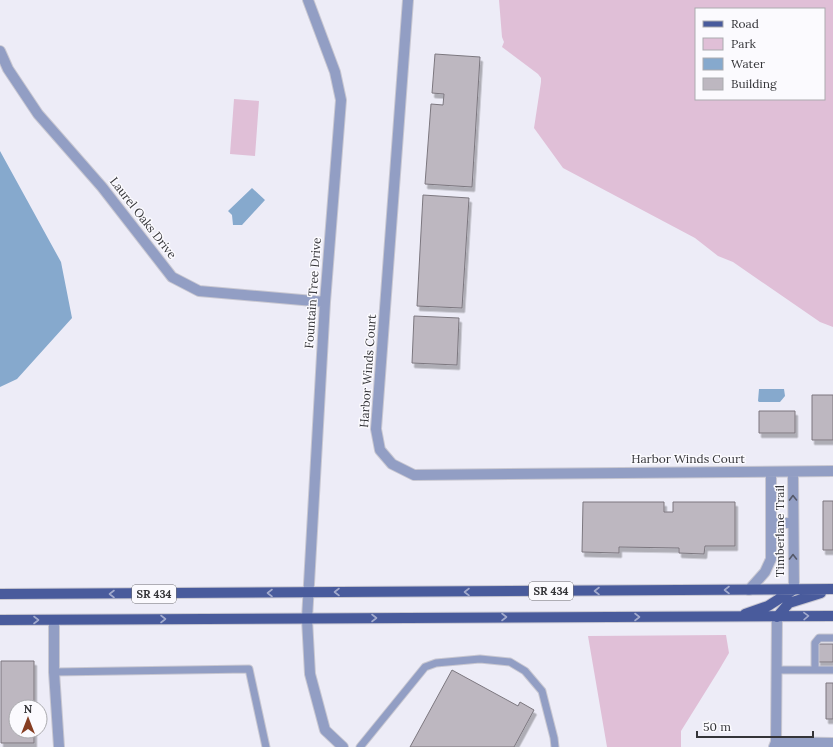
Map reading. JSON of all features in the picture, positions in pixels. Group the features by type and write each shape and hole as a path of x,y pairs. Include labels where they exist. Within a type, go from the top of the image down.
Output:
{"main road":[{"name":"SR 434","path":"0,594 832,589"},
{"path":"777,617 789,603 832,589"},
{"path":"740,616 768,606 794,590"},
{"name":"SR 434","path":"0,620 833,616"}],"street":[{"name":"Fountain Tree Drive","path":"308,0 335,72 341,100 325,302 307,618 310,674 325,730 343,747"},
{"name":"Harbor Winds Court","path":"408,0 376,429 380,450 392,464 414,475 833,471"},
{"name":"Laurel Oaks Drive","path":"0,51 8,69 38,114 102,187 172,277 200,291 325,302"},
{"name":"Timberlane Trail","path":"749,590 765,572 771,559 771,472"},
{"name":"Timberlane Trail","path":"793,472 794,590"},
{"path":"771,524 793,524"},
{"path":"777,617 775,745 833,743"},
{"path":"54,620 54,672 59,747"}],"lane":[{"path":"816,670 816,643 819,638 833,638"},
{"path":"360,747 425,667 436,663 480,659 510,662 525,671 542,691 555,747"},
{"path":"54,672 249,669 266,747"},
{"path":"776,670 833,670"}],"green space":[{"path":"499,0 833,0 833,327 820,322 733,262 718,256 695,238 563,168 534,128 541,78 538,74 502,47 504,42 502,37"},
{"path":"234,99 259,101 255,156 230,154"},
{"path":"726,635 729,653 681,731 681,747 607,747 588,636"}],"water":[{"path":"0,151 61,262 72,318 17,379 0,387"},
{"path":"252,188 265,200 242,225 233,225 232,215 228,211"},
{"path":"759,389 784,389 785,396 780,402 759,402"}],"building":[{"path":"435,54 480,57 472,187 425,184 431,104 443,105 444,94 432,93"},
{"path":"423,195 469,198 462,308 417,306"},
{"path":"414,316 459,318 457,365 412,363"},
{"path":"812,395 833,395 833,440 812,440"},
{"path":"759,411 795,411 795,433 759,433"},
{"path":"823,501 833,501 833,550 823,550"},
{"path":"583,502 664,502 664,512 673,512 673,502 735,502 735,546 705,546 704,554 679,553 679,548 619,547 619,553 582,552"},
{"path":"818,644 833,644 833,662 818,662"},
{"path":"1,661 34,661 34,699 8,699 8,739 34,739 34,743 1,743"},
{"path":"452,670 518,706 520,702 534,710 514,747 410,747"},
{"path":"826,683 833,683 833,719 826,719"}]}
